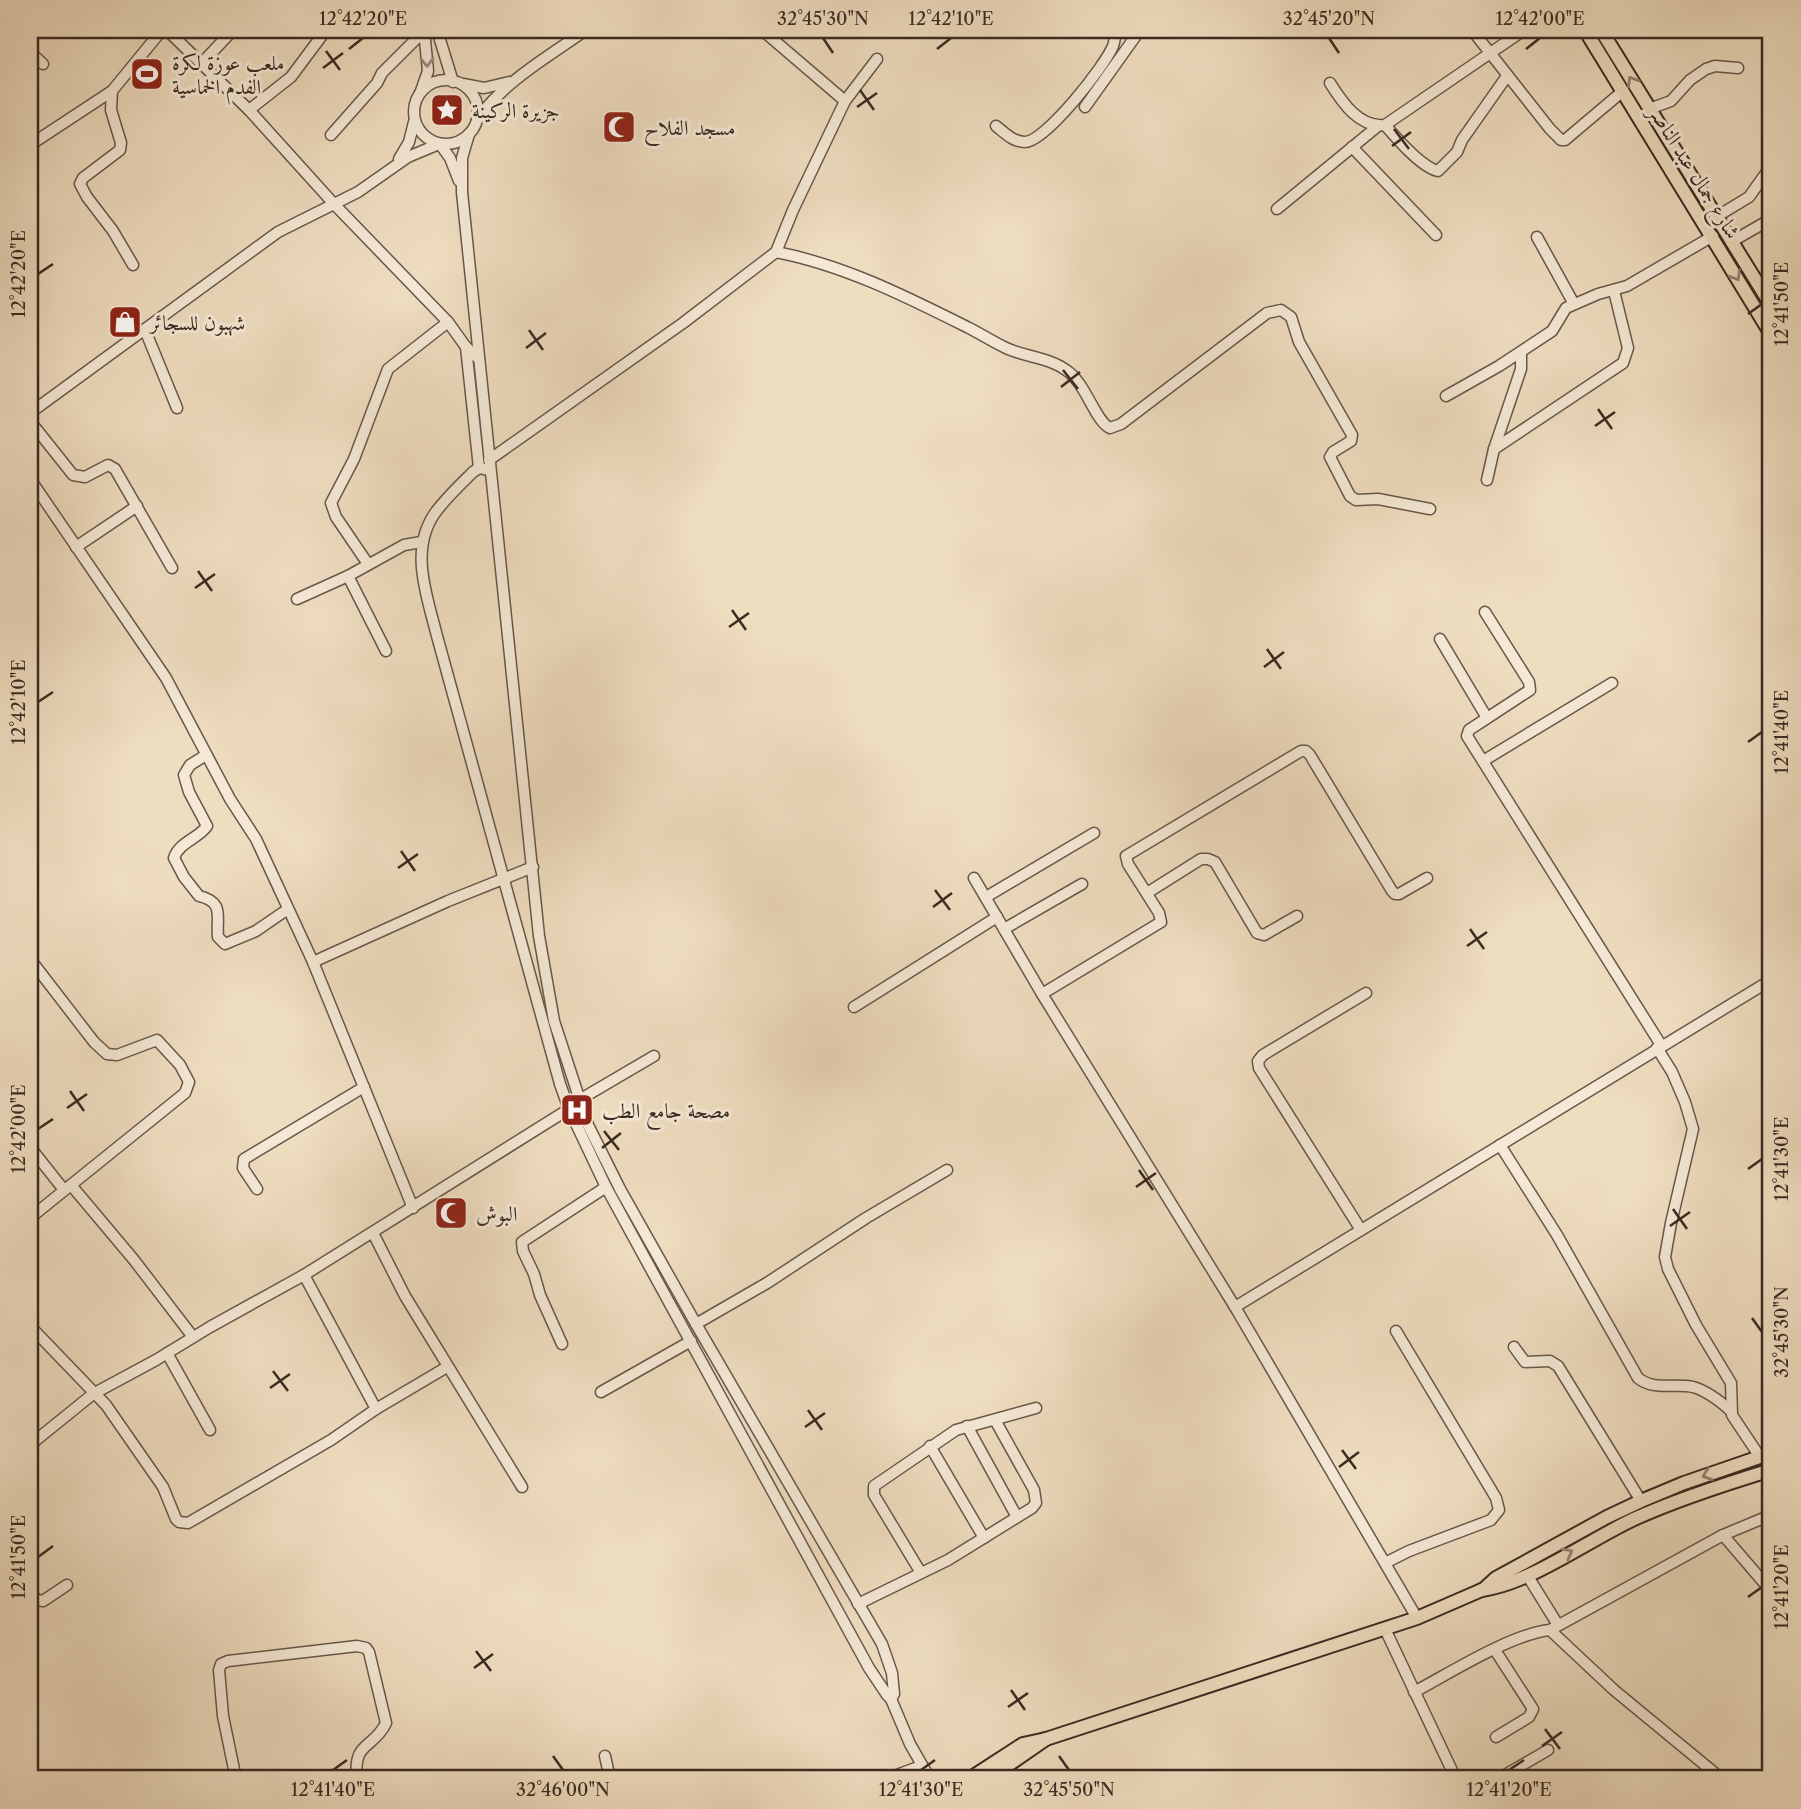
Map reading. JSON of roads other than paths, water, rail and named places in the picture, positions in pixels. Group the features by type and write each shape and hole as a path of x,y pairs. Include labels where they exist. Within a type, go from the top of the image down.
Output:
{"main road":[{"name":"شارع جمال عبد الناصر","path":"1586,30 1771,334"},
{"name":"شارع جمال عبد الناصر","path":"1601,30 1771,305"},
{"path":"1484,1589 1496,1578 1607,1517 1684,1483 1766,1455"},
{"path":"988,1779 1046,1740 1052,1731 1415,1615 1484,1589 1500,1587 1674,1502 1771,1469"},
{"path":"969,1779 1023,1744 1046,1740 1385,1629 1415,1615"}],"street":[{"path":"30,145 113,90 164,30 249,110 334,204 448,322 478,359"},
{"path":"202,63 233,30"},
{"path":"249,110 291,77 326,30"},
{"path":"392,167 406,150 415,120 415,101 428,71 424,30"},
{"path":"331,135 377,83 382,73 424,30"},
{"path":"437,30 457,83 469,90 475,99 477,121"},
{"path":"586,30 519,78 491,102 469,134 462,158 462,192 486,466 544,969 554,1021 588,1125 620,1189 696,1324 887,1656 894,1684 891,1699"},
{"path":"762,30 845,101"},
{"path":"996,126 1011,139 1026,142 1039,137 1086,88 1114,46 1116,30"},
{"path":"1085,107 1140,30"},
{"path":"1472,30 1557,138 1562,140 1623,90"},
{"path":"1277,209 1352,147 1524,30"},
{"path":"30,51 43,64"},
{"path":"877,59 845,101 776,251 683,323 569,405 533,427 434,514 421,542 425,586 529,974 569,1109 606,1186 869,1668 891,1699 899,1722 930,1779"},
{"path":"1649,109 1676,97 1690,80 1706,69 1715,66 1738,68"},
{"path":"1329,83 1354,114 1366,123 1381,126 1430,169 1438,171 1457,152 1462,140 1507,76"},
{"path":"420,92 436,81 484,89 519,78"},
{"path":"113,90 111,110 121,143 120,150 83,178 80,184 113,230 133,265"},
{"path":"415,120 423,135 439,144 452,162 462,192"},
{"path":"30,412 278,232 358,192 411,155 439,144 456,143 469,134"},
{"path":"1352,147 1436,235"},
{"path":"1716,217 1749,197 1771,166"},
{"path":"1731,242 1771,219"},
{"path":"1446,397 1552,331 1563,310 1627,286 1713,236"},
{"path":"1536,237 1574,304"},
{"path":"776,251 854,275 907,298 1006,348 1057,364 1080,382 1101,422 1110,428 1121,424 1267,313 1281,310 1290,317 1299,342 1352,435 1351,441 1333,452 1330,457 1350,496 1356,500 1378,499 1430,509"},
{"path":"1494,449 1623,363 1628,348 1614,291"},
{"path":"368,565 336,517 331,503 354,459 388,369 448,322"},
{"path":"145,330 177,408"},
{"path":"466,347 486,466"},
{"path":"1487,480 1494,449 1521,369 1521,352"},
{"path":"30,421 69,472 79,478 112,466 172,568"},
{"path":"30,479 166,678 230,799 256,839 313,962 413,1208"},
{"path":"76,547 137,506"},
{"path":"297,599 348,576 404,545 421,542"},
{"path":"348,576 386,650"},
{"path":"1485,612 1531,686 1528,693 1467,732 1467,736 1659,1046 1672,1072 1693,1129 1693,1136 1678,1184 1665,1257 1668,1269 1696,1325 1731,1382 1731,1411"},
{"path":"1440,639 1488,718"},
{"path":"1483,761 1612,682"},
{"path":"1042,994 1158,925 1162,919 1128,864 1126,856 1301,751 1310,755 1392,891 1399,894 1427,878"},
{"path":"206,755 190,765 184,775 207,826 177,850 174,858 178,867 199,896 207,897 215,904 218,937 225,943 256,931 288,909"},
{"path":"986,897 1094,833"},
{"path":"1147,893 1201,859 1208,859 1215,862 1257,933 1265,935 1297,916"},
{"path":"313,962 448,901 533,867"},
{"path":"974,877 1042,994 1235,1307 1415,1615"},
{"path":"1004,929 1082,884"},
{"path":"854,1007 997,917"},
{"path":"30,959 94,1042 107,1054 117,1055 158,1040 180,1065 189,1082 185,1093 30,1218"},
{"path":"529,974 544,969"},
{"path":"1235,1307 1771,980"},
{"path":"1361,1230 1259,1068 1258,1061 1263,1055 1366,993"},
{"path":"579,1100 654,1056"},
{"path":"257,1189 243,1168 244,1159 364,1087"},
{"path":"30,1445 93,1394 304,1275 569,1109"},
{"path":"1500,1144 1557,1235 1639,1378 1649,1385 1696,1388 1706,1392 1731,1411 1766,1455"},
{"path":"30,1147 134,1260 193,1337"},
{"path":"696,1324 767,1283 866,1218 947,1170"},
{"path":"562,1344 540,1295 522,1242 606,1186"},
{"path":"373,1233 405,1296 522,1487"},
{"path":"304,1275 376,1409"},
{"path":"30,1326 112,1414 163,1487 173,1515 183,1524 331,1440 376,1409 447,1367"},
{"path":"1385,1563 1491,1520 1499,1510 1496,1498 1396,1331"},
{"path":"601,1392 691,1341"},
{"path":"1514,1347 1521,1359 1528,1363 1550,1362 1558,1366 1641,1502"},
{"path":"167,1353 210,1430"},
{"path":"921,1573 873,1490 876,1483 953,1432 1036,1408"},
{"path":"858,1604 984,1538 1036,1503 1036,1495 995,1420"},
{"path":"967,1426 1017,1517"},
{"path":"930,1446 984,1538"},
{"path":"764,1474 777,1465"},
{"path":"1414,1692 1532,1633 1554,1628 1723,1535 1771,1515"},
{"path":"1723,1535 1771,1591"},
{"path":"1527,1575 1554,1628 1614,1690 1722,1779"},
{"path":"30,1592 37,1600 43,1601 67,1585"},
{"path":"1385,1629 1456,1779"},
{"path":"236,1779 223,1716 219,1670 221,1664 277,1654 357,1646 366,1648 369,1652 386,1723 355,1759 357,1779"},
{"path":"1495,1650 1533,1709 1529,1717 1496,1737"},
{"path":"1498,1779 1548,1750"},
{"path":"605,1756 610,1779"},
{"path":"886,1779 921,1766"}],"place":[{"name":"ملعب عوزة لكرة الفدم الخماسية","path":"147,74"},
{"name":"جزيرة الركينة","path":"447,110"},
{"name":"مسجد الفلاح","path":"619,127"},
{"name":"شهبون للسجائر","path":"125,322"},
{"name":"مصحة جامع الطب","path":"577,1110"},
{"name":"البوش","path":"451,1213"}]}
